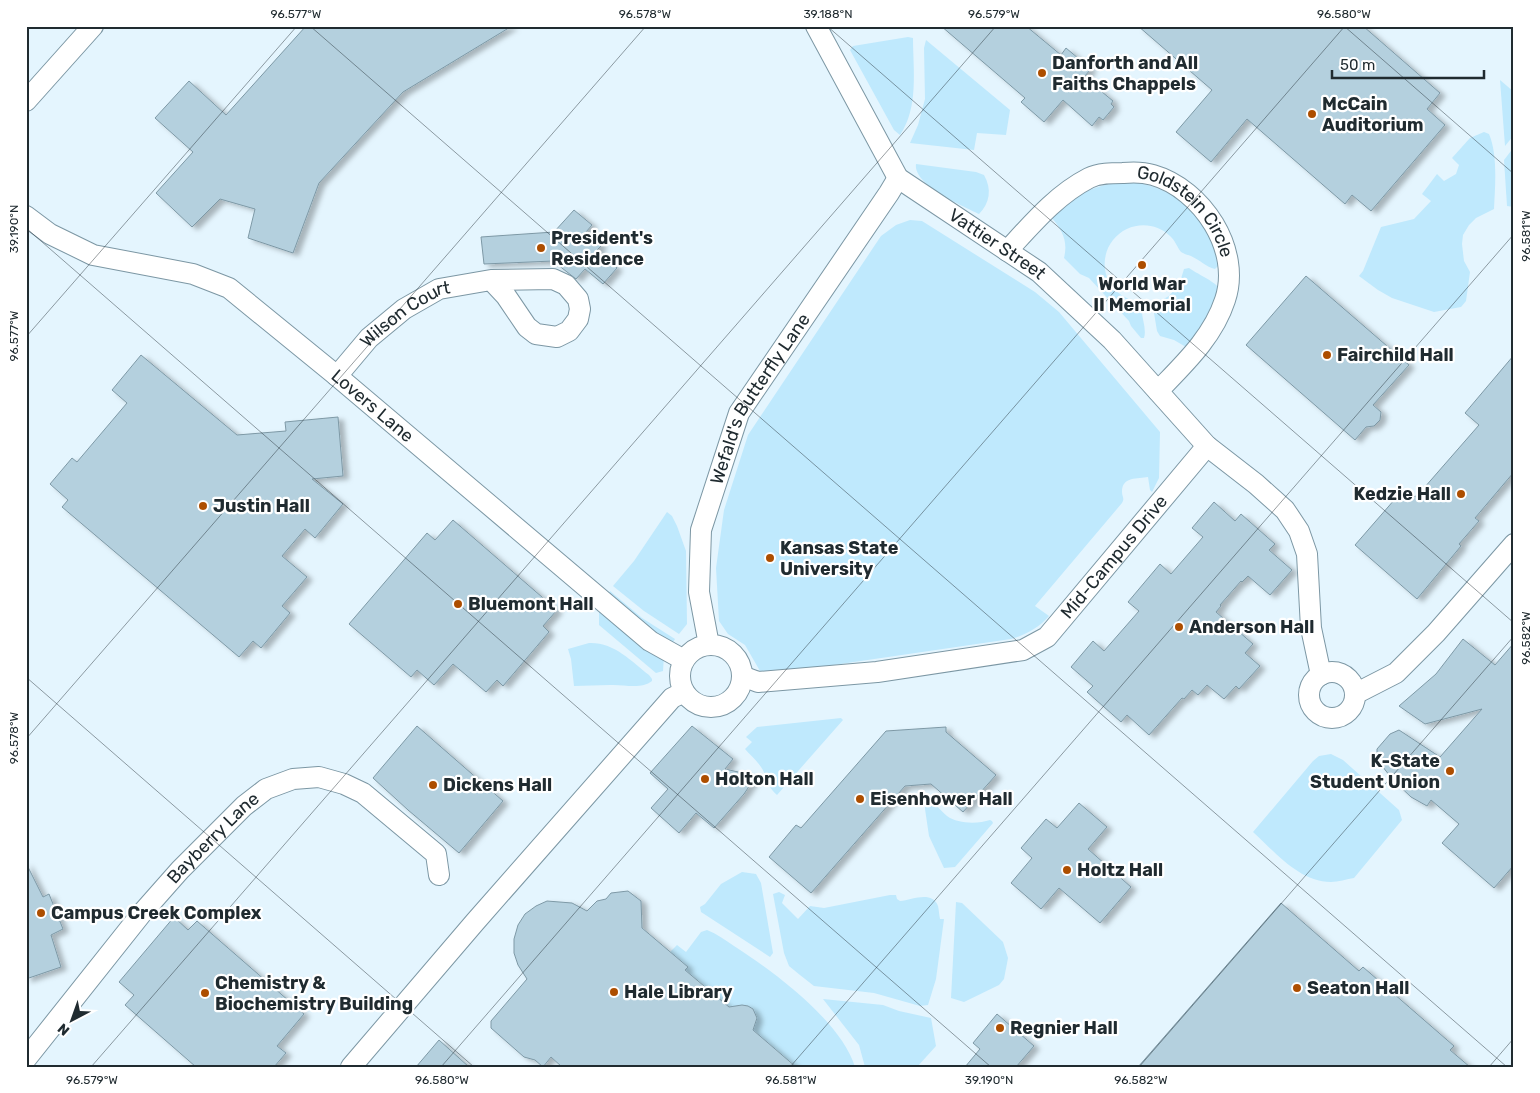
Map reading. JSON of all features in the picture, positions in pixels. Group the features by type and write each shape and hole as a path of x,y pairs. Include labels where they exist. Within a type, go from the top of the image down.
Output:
{"street":[{"path":"26,101 93,26"},
{"name":"Vattier Street","path":"816,26 898,178 1039,272 1112,340 1207,446"},
{"name":"Goldstein Circle","path":"1007,251 1053,202 1090,178 1108,173 1135,172 1152,174 1170,182 1202,206 1216,227 1223,243 1230,277 1226,300 1214,326 1198,348 1158,391"},
{"name":"Wefald's Butterfly Lane","path":"710,645 699,592 701,530 739,413 898,178"},
{"name":"Lovers Lane","path":"26,216 50,234 93,255 193,274 229,288 304,348 650,641 684,660"},
{"name":"Wilson Court","path":"337,376 370,338 404,309 439,289 491,280"},
{"path":"1207,446 1262,489 1285,510 1299,531 1307,554 1311,628 1321,675"},
{"name":"Mid-Campus Drive","path":"742,676 758,682 872,672 1023,650 1047,637 1207,446"},
{"path":"1355,694 1396,673 1436,633 1514,544"},
{"path":"710,645 718,645 733,653 741,668 742,676 741,686 736,695 728,702 719,706 709,707 690,699 684,692 680,676 684,660 690,652 699,647 710,645"},
{"path":"1336,673 1343,676 1353,686 1354,701 1351,708 1340,717 1326,718 1313,709 1309,694 1311,686 1321,675 1336,673"},
{"path":"351,1067 475,922 672,698 684,692"},
{"name":"Bayberry Lane","path":"26,1059 142,913 180,870 244,806 266,789 293,779 319,777 344,784 363,793 436,854 439,875"}],"shaded area":[{"path":"908,37 913,38 914,88 910,113 900,135 894,130 850,50 853,46"},
{"path":"926,40 1010,110 1006,135 977,133 974,150 910,143 918,125 925,99 924,48"},
{"path":"1500,80 1514,92 1514,135 1505,146"},
{"path":"1484,132 1489,134 1494,151 1494,209 1476,218 1463,235 1464,261 1470,272 1466,301 1461,307 1434,312 1392,298 1359,276 1363,271 1381,227 1414,219 1431,201 1422,194 1437,174 1444,181 1456,174 1459,165 1452,158 1470,138"},
{"path":"1514,147 1514,207 1507,206 1504,160"},
{"path":"916,164 976,172 984,175 987,180 989,196 983,210 979,214 940,194 922,180 917,172"},
{"path":"1131,182 1157,188 1180,200 1190,209 1207,230 1214,245 1219,265 1215,269 1182,253 1172,238 1156,227 1141,225 1119,234 1109,246 1106,254 1106,276 1114,289 1142,308 1145,330 1144,338 1141,338 1129,321 1089,278 1080,274 1064,258 1064,237 1052,218 1088,191 1097,187"},
{"path":"910,220 922,221 1035,292 1059,312 1160,432 1159,478 1152,492 1148,477 1131,479 1125,483 1122,492 1122,503 1035,606 1049,616 1027,633 1011,639 772,674 760,671 745,645 728,634 719,621 716,568 724,510 748,435 881,236 896,225"},
{"path":"1189,268 1218,287 1210,312 1186,347 1174,340 1160,336 1157,331 1153,307 1156,303 1169,296 1180,282 1184,269"},
{"path":"667,512 672,516 677,526 686,551 687,624 679,634 644,611 613,586 634,561"},
{"path":"610,591 642,618 675,639 672,644 650,630 609,595"},
{"path":"599,612 642,646 664,656 663,671 656,673 599,625"},
{"path":"589,643 606,646 622,653 649,675 652,681 648,684 637,686 574,686 568,649"},
{"path":"841,718 843,720 777,795 769,786 762,768 745,749 752,742 746,737 757,727"},
{"path":"1331,754 1343,760 1399,810 1402,820 1354,878 1337,882 1319,881 1308,877 1278,856 1253,832 1313,761 1319,756"},
{"path":"929,801 947,816 957,821 974,823 990,820 993,823 955,867 944,868 929,836 925,805"},
{"path":"742,872 756,874 761,883 773,953 770,957 701,912 700,907 705,904 721,884"},
{"path":"779,892 785,895 782,903 798,919 810,906 824,908 890,895 896,895 900,901 927,897 935,901 938,906 940,919 944,919 936,979 928,1005 920,1006 874,993 814,986 789,966 784,953 773,894"},
{"path":"956,902 962,903 1003,942 1008,958 1004,979 999,985 964,1002 951,998"},
{"path":"707,930 750,956 804,999 836,1032 855,1067 796,1067 752,1029 756,1022 753,1009 743,1005 733,1010 685,970 687,967 670,952 677,945 686,952 701,932"},
{"path":"823,999 883,1005 899,1011 931,1018 936,1046 917,1067 865,1067 859,1045"}],"building":[{"path":"306,26 512,26 403,92 319,183 293,253 248,238 255,209 220,199 192,227 156,193 193,152 155,118 189,81 226,115"},
{"name":"Danforth and All Faiths Chappels","path":"941,26 1026,26 1061,55 1066,48 1091,69 1084,77 1113,101 1111,104 1114,107 1103,120 1099,117 1092,126 1063,100 1044,122 1021,102 1025,98"},
{"name":"McCain Auditorium","path":"1138,26 1363,26 1440,93 1427,109 1445,125 1371,211 1352,195 1345,204 1247,119 1211,162 1176,132 1212,90"},
{"name":"President's Residence","path":"574,210 592,225 586,232 602,245 597,250 617,268 603,284 585,269 576,279 553,261 484,264 481,237 554,232"},
{"name":"Fairchild Hall","path":"1306,276 1409,365 1373,405 1381,412 1380,420 1374,426 1366,427 1355,440 1246,345"},
{"name":"Justin Hall","path":"141,355 237,435 286,431 285,422 338,417 343,476 312,479 343,504 315,538 305,529 282,556 307,577 282,606 290,613 261,648 253,641 239,657 62,507 68,500 50,484 72,458 77,462 127,403 112,390"},
{"name":"Kedzie Hall","path":"1514,355 1514,472 1475,518 1479,521 1417,599 1355,545 1395,499 1417,496 1479,425 1465,413"},
{"name":"Anderson Hall","path":"1214,502 1235,521 1241,514 1275,544 1269,550 1292,570 1270,595 1248,576 1241,581 1216,612 1253,644 1245,653 1260,666 1239,689 1236,686 1224,699 1207,685 1198,695 1192,690 1184,699 1182,698 1149,735 1127,715 1121,722 1087,692 1093,686 1071,667 1093,641 1104,651 1139,611 1128,602 1160,564 1171,574 1203,537 1192,528"},
{"name":"Bluemont Hall","path":"453,520 557,610 543,626 549,632 503,686 497,680 486,692 453,664 434,685 417,670 411,677 349,624 427,533 435,540"},
{"name":"K-State Student Union","path":"1463,639 1495,665 1514,643 1514,865 1494,888 1442,843 1459,824 1431,800 1427,806 1411,797 1393,780 1379,762 1377,755 1377,749 1390,734 1399,730 1440,757 1482,709 1425,724 1399,706 1436,674"},
{"name":"Dickens Hall","path":"417,726 503,801 459,853 373,778"},
{"name":"Holton Hall","path":"692,726 733,759 725,769 756,776 744,794 714,828 696,813 679,833 651,808 668,789 650,773"},
{"name":"Eisenhower Hall","path":"946,727 946,732 996,775 963,812 931,784 905,786 811,893 769,857 796,825 801,828 886,731"},
{"name":"Holtz Hall","path":"1079,803 1107,827 1088,849 1131,887 1100,923 1059,888 1041,909 1011,883 1032,858 1021,848 1046,819 1057,828"},
{"name":"Campus Creek Complex","path":"26,863 43,897 49,894 63,929 51,935 61,967 26,979"},
{"name":"Hale Library","path":"628,891 641,901 642,928 688,967 685,970 729,1007 742,1005 753,1009 757,1018 753,1030 796,1067 562,1067 551,1057 543,1067 535,1060 524,1057 491,1028 491,1021 527,979 518,965 514,953 514,939 518,925 525,914 547,901 572,903 587,911 597,901 606,899 611,893"},
{"name":"Seaton Hall","path":"1281,903 1359,971 1363,967 1454,1046 1450,1050 1470,1067 1138,1067"},
{"name":"Chemistry & Biochemistry Building","path":"174,917 188,930 197,921 304,1014 277,1046 286,1053 274,1067 196,1067 125,1005 134,995 119,982"},
{"name":"Regnier Hall","path":"997,1014 1034,1046 1016,1067 965,1067 980,1049 973,1043"},
{"path":"439,1040 469,1067 416,1067"}],"place":[{"name":"Danforth and All Faiths Chappels","path":"1042,73"},
{"name":"McCain Auditorium","path":"1312,114"},
{"name":"President's Residence","path":"541,248"},
{"name":"World War II Memorial","path":"1142,265"},
{"name":"Fairchild Hall","path":"1327,355"},
{"name":"Kedzie Hall","path":"1461,494"},
{"name":"Justin Hall","path":"203,506"},
{"name":"Kansas State University","path":"770,558"},
{"name":"Bluemont Hall","path":"458,604"},
{"name":"Anderson Hall","path":"1179,627"},
{"name":"K-State Student Union","path":"1450,771"},
{"name":"Holton Hall","path":"705,779"},
{"name":"Dickens Hall","path":"433,785"},
{"name":"Eisenhower Hall","path":"860,799"},
{"name":"Holtz Hall","path":"1067,870"},
{"name":"Campus Creek Complex","path":"41,913"},
{"name":"Seaton Hall","path":"1297,988"},
{"name":"Hale Library","path":"614,992"},
{"name":"Chemistry & Biochemistry Building","path":"205,993"},
{"name":"Regnier Hall","path":"1000,1028"}]}
